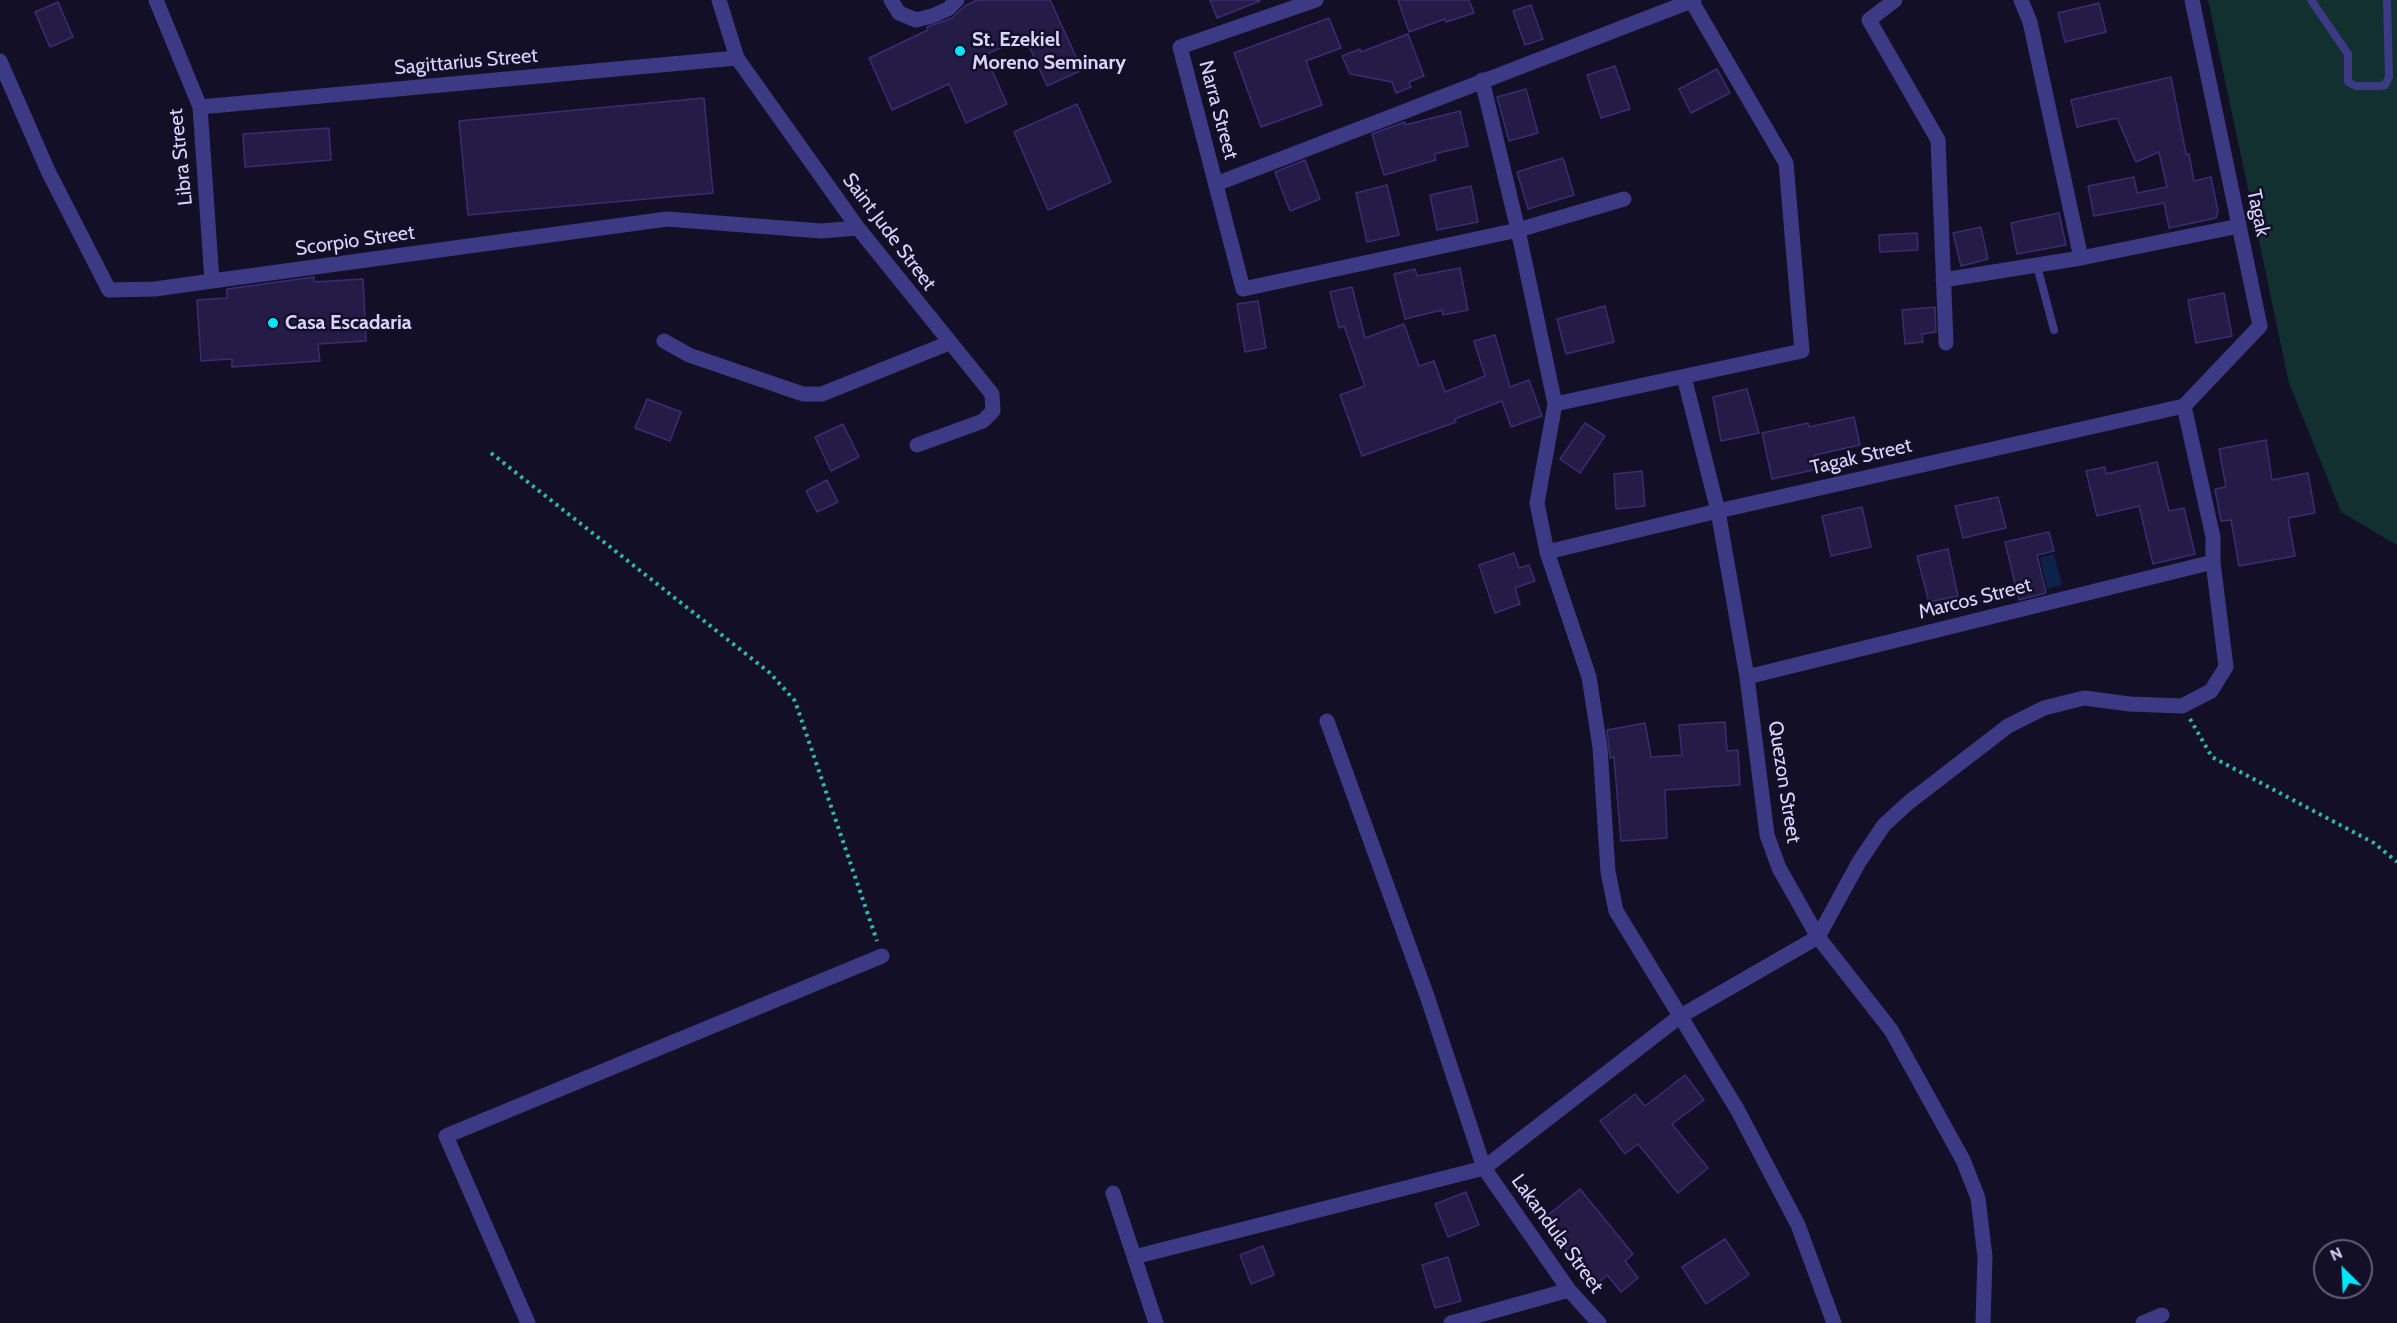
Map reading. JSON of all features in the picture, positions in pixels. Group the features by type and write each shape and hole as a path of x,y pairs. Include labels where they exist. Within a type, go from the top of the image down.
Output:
{"street":[{"name":"Libra Street","path":"156,0 200,107 212,281"},
{"name":"Saint Jude Street","path":"719,0 737,58 858,228 992,394 993,411 983,421 917,445"},
{"path":"891,0 899,13 916,20 948,9 957,0"},
{"name":"Narra Street","path":"1316,0 1180,47 1242,289 1518,230"},
{"path":"1895,0 1869,20 1938,140 1946,343"},
{"path":"2021,0 2030,22 2081,258"},
{"name":"Tagak","path":"2184,406 2260,327 2192,0"},
{"path":"1216,184 1482,80 1693,1 1786,164 1802,351 1555,404"},
{"name":"Sagittarius Street","path":"200,107 737,58"},
{"name":"Scorpio Street","path":"0,61 48,171 109,290 155,289 668,219 821,231 858,228"},
{"path":"1482,80 1518,230 1555,404 1537,502 1547,552 1589,678 1600,747 1608,872 1616,911 1737,1109 1798,1225 1834,1323"},
{"path":"1518,230 1624,199"},
{"path":"1943,280 2081,258 2238,226"},
{"path":"664,341 689,355 803,394 822,394 949,343"},
{"name":"Quezon Street","path":"1684,377 1718,511 1747,677 1767,835 1779,868 1818,937 1891,1030 1963,1160 1978,1198 1985,1257 1983,1323"},
{"path":"1134,1257 1484,1168 1679,1017 1818,937 1859,862 1884,825 1908,803 2008,726 2044,708 2084,698 2130,704 2182,706 2211,691 2226,667 2213,562 2213,537 2184,406"},
{"name":"Tagak Street","path":"1547,552 2184,406"},
{"name":"Marcos Street","path":"1747,677 2213,562"},
{"name":"Lakandula Street","path":"1327,721 1427,996 1484,1168 1569,1290 1599,1323"},
{"path":"528,1323 446,1136 882,956"},
{"path":"1113,1193 1156,1323"},
{"path":"1451,1323 1569,1290"},
{"path":"2143,1323 2162,1315"}],"lane":[{"path":"2311,0 2348,54 2348,81 2356,86 2385,85 2389,77 2387,0"},
{"path":"2037,266 2054,330"}],"path":[{"path":"491,453 770,673 795,701 882,956"},
{"path":"2182,706 2212,757 2374,843 2397,862"}],"green space":[{"path":"2208,0 2397,0 2397,545 2341,512 2289,383"}],"water":[{"path":"2054,554 2062,585 2047,589 2040,558"}],"building":[{"path":"977,0 1050,0 1082,70 1047,86 1025,37 985,55 1007,104 966,123 949,84 892,110 869,58 928,30 927,27 952,18 965,6"},
{"path":"1210,0 1259,0 1260,1 1217,18"},
{"path":"1398,0 1469,0 1474,13 1446,22 1445,19 1409,32"},
{"path":"58,2 73,37 50,47 35,12"},
{"path":"2099,3 2106,32 2065,42 2058,13"},
{"path":"1531,5 1543,39 1525,45 1513,11"},
{"path":"1329,18 1341,48 1306,61 1322,105 1261,127 1234,53"},
{"path":"1408,34 1424,76 1409,82 1411,87 1396,93 1392,82 1350,74 1342,56 1360,49 1361,52"},
{"path":"1615,66 1630,109 1601,118 1587,75"},
{"path":"1717,69 1730,93 1691,113 1679,89"},
{"path":"2171,77 2186,154 2189,154 2194,181 2211,177 2218,211 2216,218 2169,228 2164,203 2094,216 2088,186 2134,177 2137,193 2167,187 2159,152 2136,162 2117,118 2077,127 2071,100"},
{"path":"1526,89 1538,133 1509,141 1497,97"},
{"path":"704,98 713,193 468,215 459,121"},
{"path":"1077,104 1111,182 1048,210 1014,132"},
{"path":"1460,111 1468,146 1434,154 1436,160 1384,175 1372,134 1405,122 1405,125"},
{"path":"329,128 331,160 245,167 243,134"},
{"path":"1563,158 1574,195 1528,209 1517,172"},
{"path":"1305,160 1320,199 1290,211 1275,172"},
{"path":"1387,185 1399,235 1367,242 1356,193"},
{"path":"1471,186 1478,222 1437,230 1430,195"},
{"path":"2059,213 2066,245 2017,254 2011,223"},
{"path":"1981,227 1988,259 1961,266 1953,233"},
{"path":"1917,233 1918,250 1880,252 1879,235"},
{"path":"1460,268 1468,310 1443,315 1442,310 1405,319 1394,274 1415,269 1417,276"},
{"path":"314,277 314,282 363,279 366,341 318,344 320,361 232,367 232,359 201,361 197,300 227,298 227,289"},
{"path":"1352,287 1365,338 1404,324 1419,366 1434,361 1445,392 1485,376 1474,341 1495,335 1510,387 1529,380 1542,416 1511,427 1502,401 1455,419 1456,422 1362,456 1340,395 1365,386 1344,326 1339,328 1330,292"},
{"path":"2224,293 2232,336 2196,343 2188,300"},
{"path":"1258,301 1266,348 1245,352 1237,304"},
{"path":"1605,306 1614,342 1566,354 1557,319"},
{"path":"1935,307 1936,332 1922,334 1923,342 1905,344 1902,310"},
{"path":"1747,389 1759,433 1721,441 1713,397"},
{"path":"647,399 681,412 670,441 635,428"},
{"path":"1854,417 1860,445 1815,455 1818,469 1772,479 1762,433 1808,423 1809,427"},
{"path":"1585,423 1605,436 1580,473 1560,459"},
{"path":"843,424 859,457 831,471 815,437"},
{"path":"2266,440 2272,480 2308,473 2315,513 2288,518 2295,556 2239,566 2231,520 2221,521 2215,489 2226,487 2219,449"},
{"path":"2157,462 2169,511 2184,508 2195,554 2153,564 2139,506 2097,516 2086,471 2105,467 2106,474"},
{"path":"1642,471 1645,506 1616,509 1614,474"},
{"path":"827,480 838,502 817,512 806,491"},
{"path":"1998,497 2006,528 1963,538 1955,506"},
{"path":"1862,507 1871,547 1831,556 1822,516"},
{"path":"2049,532 2054,551 2037,555 2046,593 2019,600 2005,542"},
{"path":"1948,549 1958,596 1929,602 1917,556"},
{"path":"1514,553 1519,568 1529,565 1535,581 1515,588 1520,604 1495,613 1479,565"},
{"path":"1725,722 1727,751 1738,750 1740,785 1665,790 1667,838 1621,841 1614,757 1610,758 1607,730 1645,723 1651,757 1682,755 1679,725"},
{"path":"1685,1075 1704,1100 1672,1124 1708,1168 1678,1193 1638,1144 1625,1154 1600,1121 1635,1094 1645,1106"},
{"path":"1580,1189 1633,1254 1625,1261 1638,1278 1621,1292 1607,1275 1596,1285 1542,1220"},
{"path":"1466,1192 1479,1225 1448,1237 1435,1204"},
{"path":"1725,1239 1749,1275 1706,1304 1682,1267"},
{"path":"1263,1246 1274,1275 1251,1284 1240,1255"},
{"path":"1448,1257 1461,1301 1435,1308 1422,1265"}],"place":[{"name":"St. Ezekiel Moreno Seminary","path":"960,51"},
{"name":"Casa Escadaria","path":"273,323"}]}
